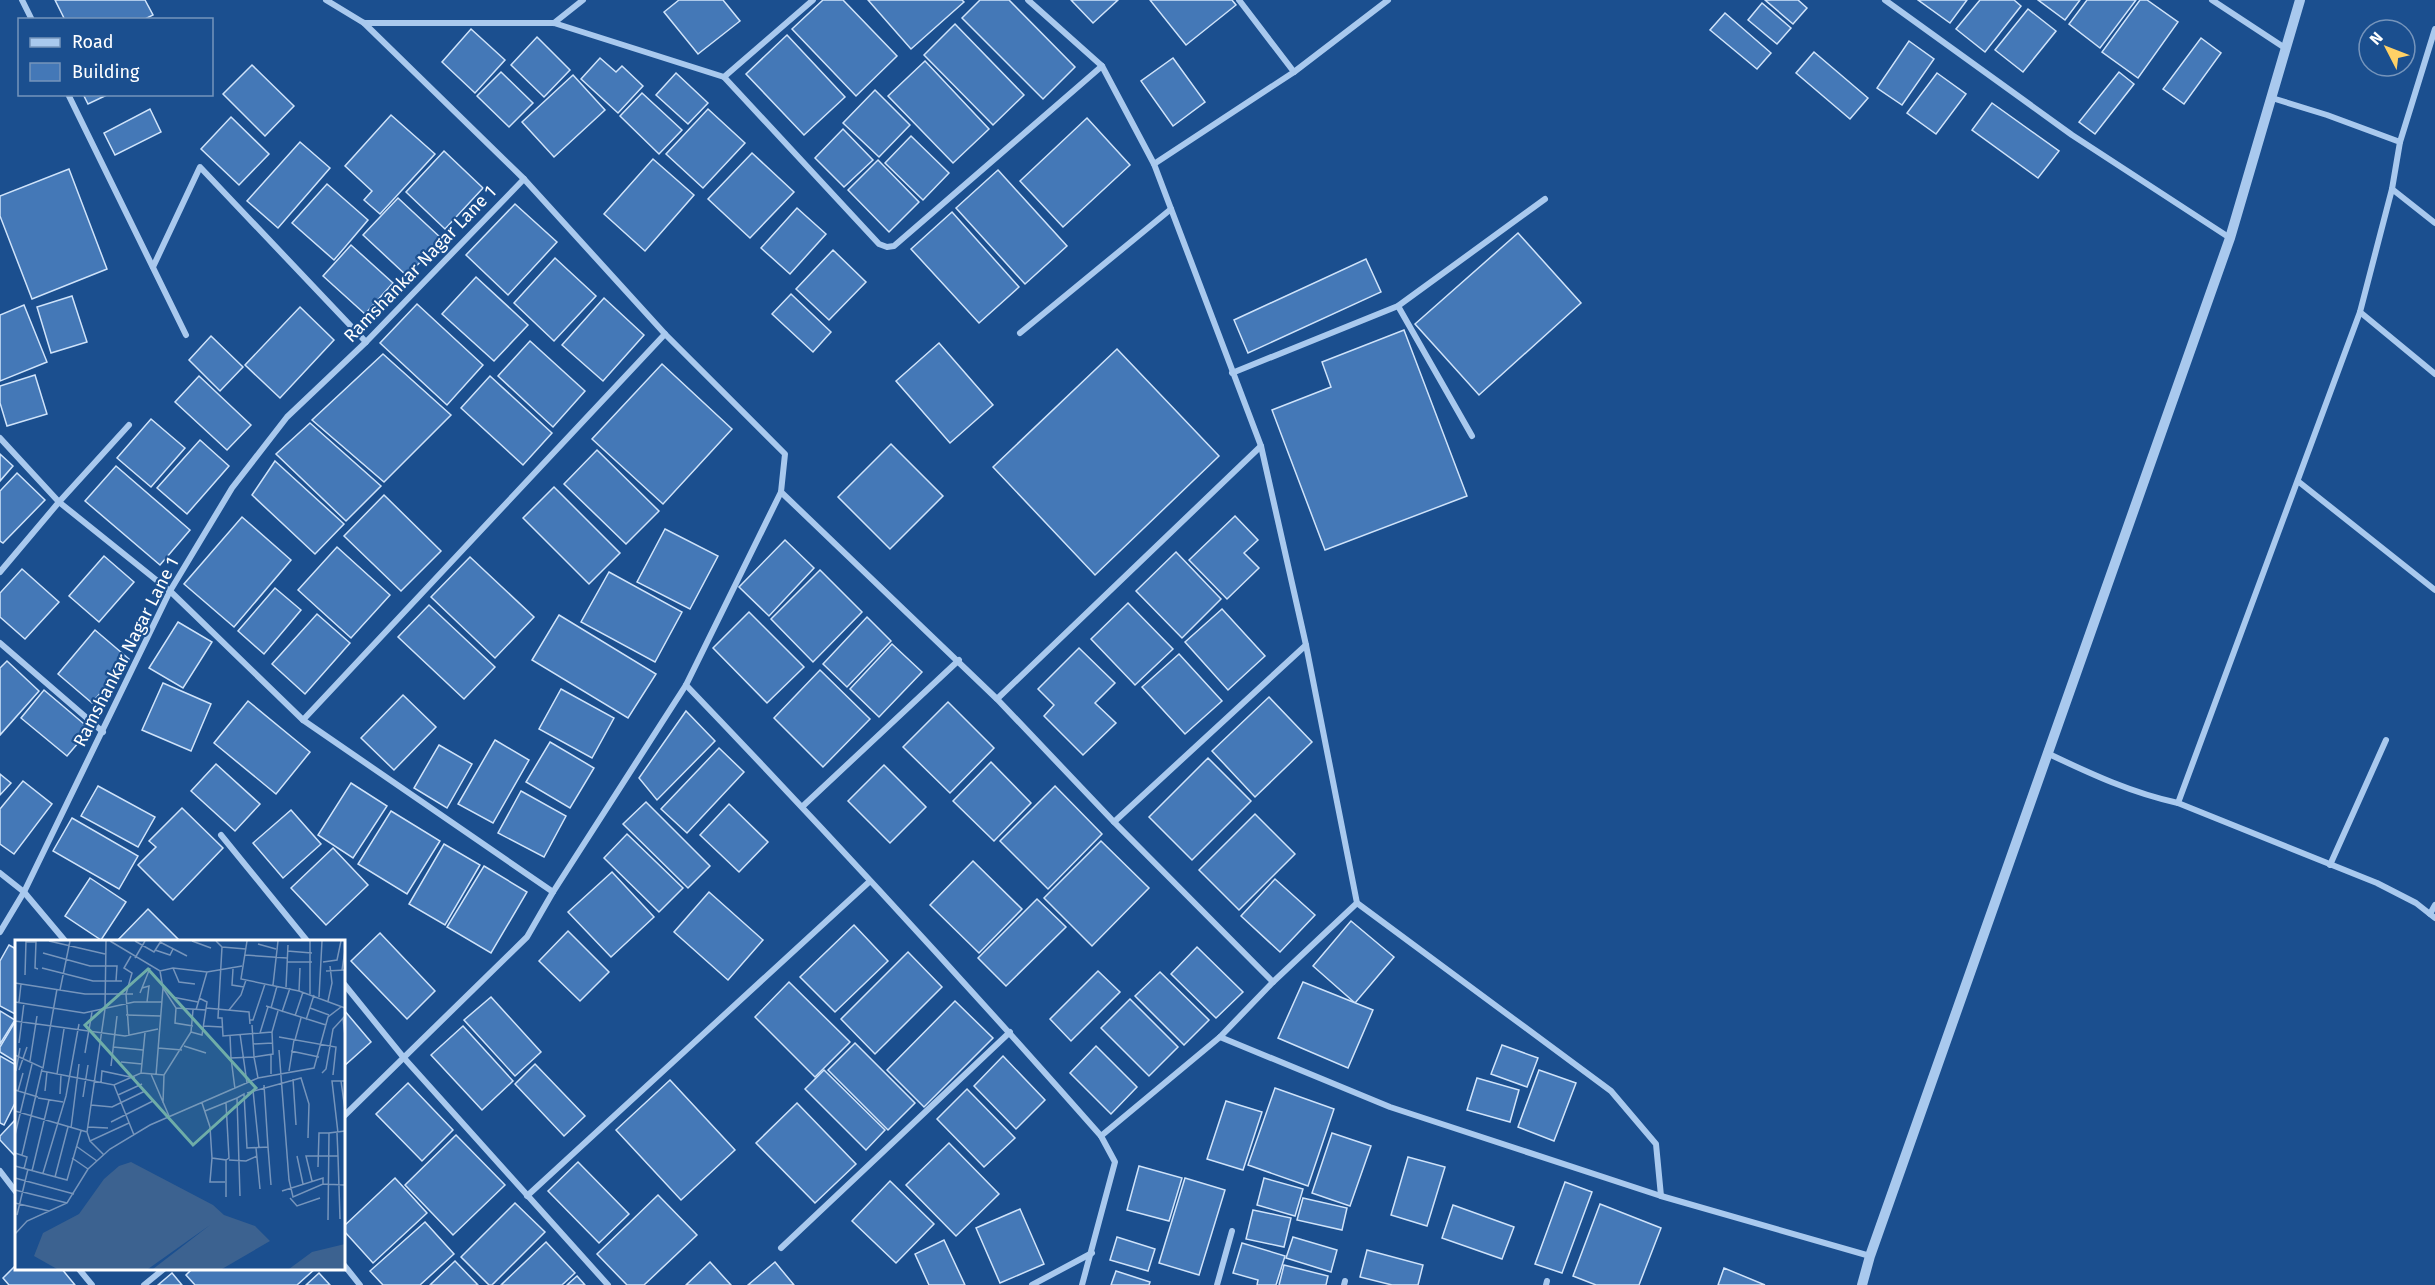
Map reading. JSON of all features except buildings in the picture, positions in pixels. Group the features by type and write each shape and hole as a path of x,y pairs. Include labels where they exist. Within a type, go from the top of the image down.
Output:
{"street":[{"path":"22,0 31,18"},
{"path":"326,0 364,22 524,179 665,334 785,454 781,492 686,685 553,892 527,937 345,1115"},
{"path":"554,23 584,0"},
{"path":"724,76 813,0"},
{"path":"1028,0 1101,66 1154,164 1261,446 1306,645 1358,903 1611,1091 1656,1144 1661,1196"},
{"path":"1239,0 1294,72"},
{"path":"1154,164 1294,72 1388,0"},
{"path":"1885,0 2072,135 2230,238"},
{"path":"2212,0 2285,48"},
{"path":"1862,1285 1869,1256 2049,754 2230,238 2300,0"},
{"path":"364,22 554,23 724,76 879,244 887,247 894,246 1101,66"},
{"path":"2178,803 2299,482 2360,312 2392,189 2400,142 2435,29"},
{"path":"2427,53 2435,59"},
{"path":"69,96 186,335"},
{"path":"2272,98 2327,115 2400,142"},
{"path":"153,267 200,166 366,342"},
{"name":"Ramshankar Nagar Lane 1","path":"0,932 24,892 170,591 232,488 287,417 366,342 524,179"},
{"path":"2392,189 2435,223"},
{"path":"1232,373 1398,306 1545,199"},
{"path":"1020,333 1171,208"},
{"path":"1398,306 1472,436"},
{"path":"2360,312 2435,374"},
{"path":"303,720 665,334"},
{"path":"0,572 59,502 129,425"},
{"path":"0,438 59,502 170,591 303,720 553,892"},
{"path":"998,699 1261,446"},
{"path":"2299,482 2435,590"},
{"path":"781,492 998,699 1114,822 1273,982"},
{"path":"0,643 103,732"},
{"path":"1114,822 1306,645"},
{"path":"803,806 958,660"},
{"path":"686,685 803,806 870,882 1010,1032 1101,1136 1115,1162 1082,1285"},
{"path":"2330,865 2386,740"},
{"path":"2049,754 2098,778 2178,803 2377,883 2416,903 2433,916 2435,905"},
{"path":"221,835 306,940"},
{"path":"0,873 24,892 64,940"},
{"path":"526,1196 870,882"},
{"path":"1101,1136 1220,1038 1273,982 1358,903"},
{"path":"345,985 404,1058 608,1285"},
{"path":"781,1248 1010,1032"},
{"path":"1220,1038 1390,1107 1661,1196 1869,1256"},
{"path":"0,1171 15,1191"},
{"path":"1217,1285 1232,1231"},
{"path":"1032,1285 1092,1253"},
{"path":"345,1266 360,1285"},
{"path":"79,1270 92,1285"},
{"path":"144,1285 164,1270"}]}
